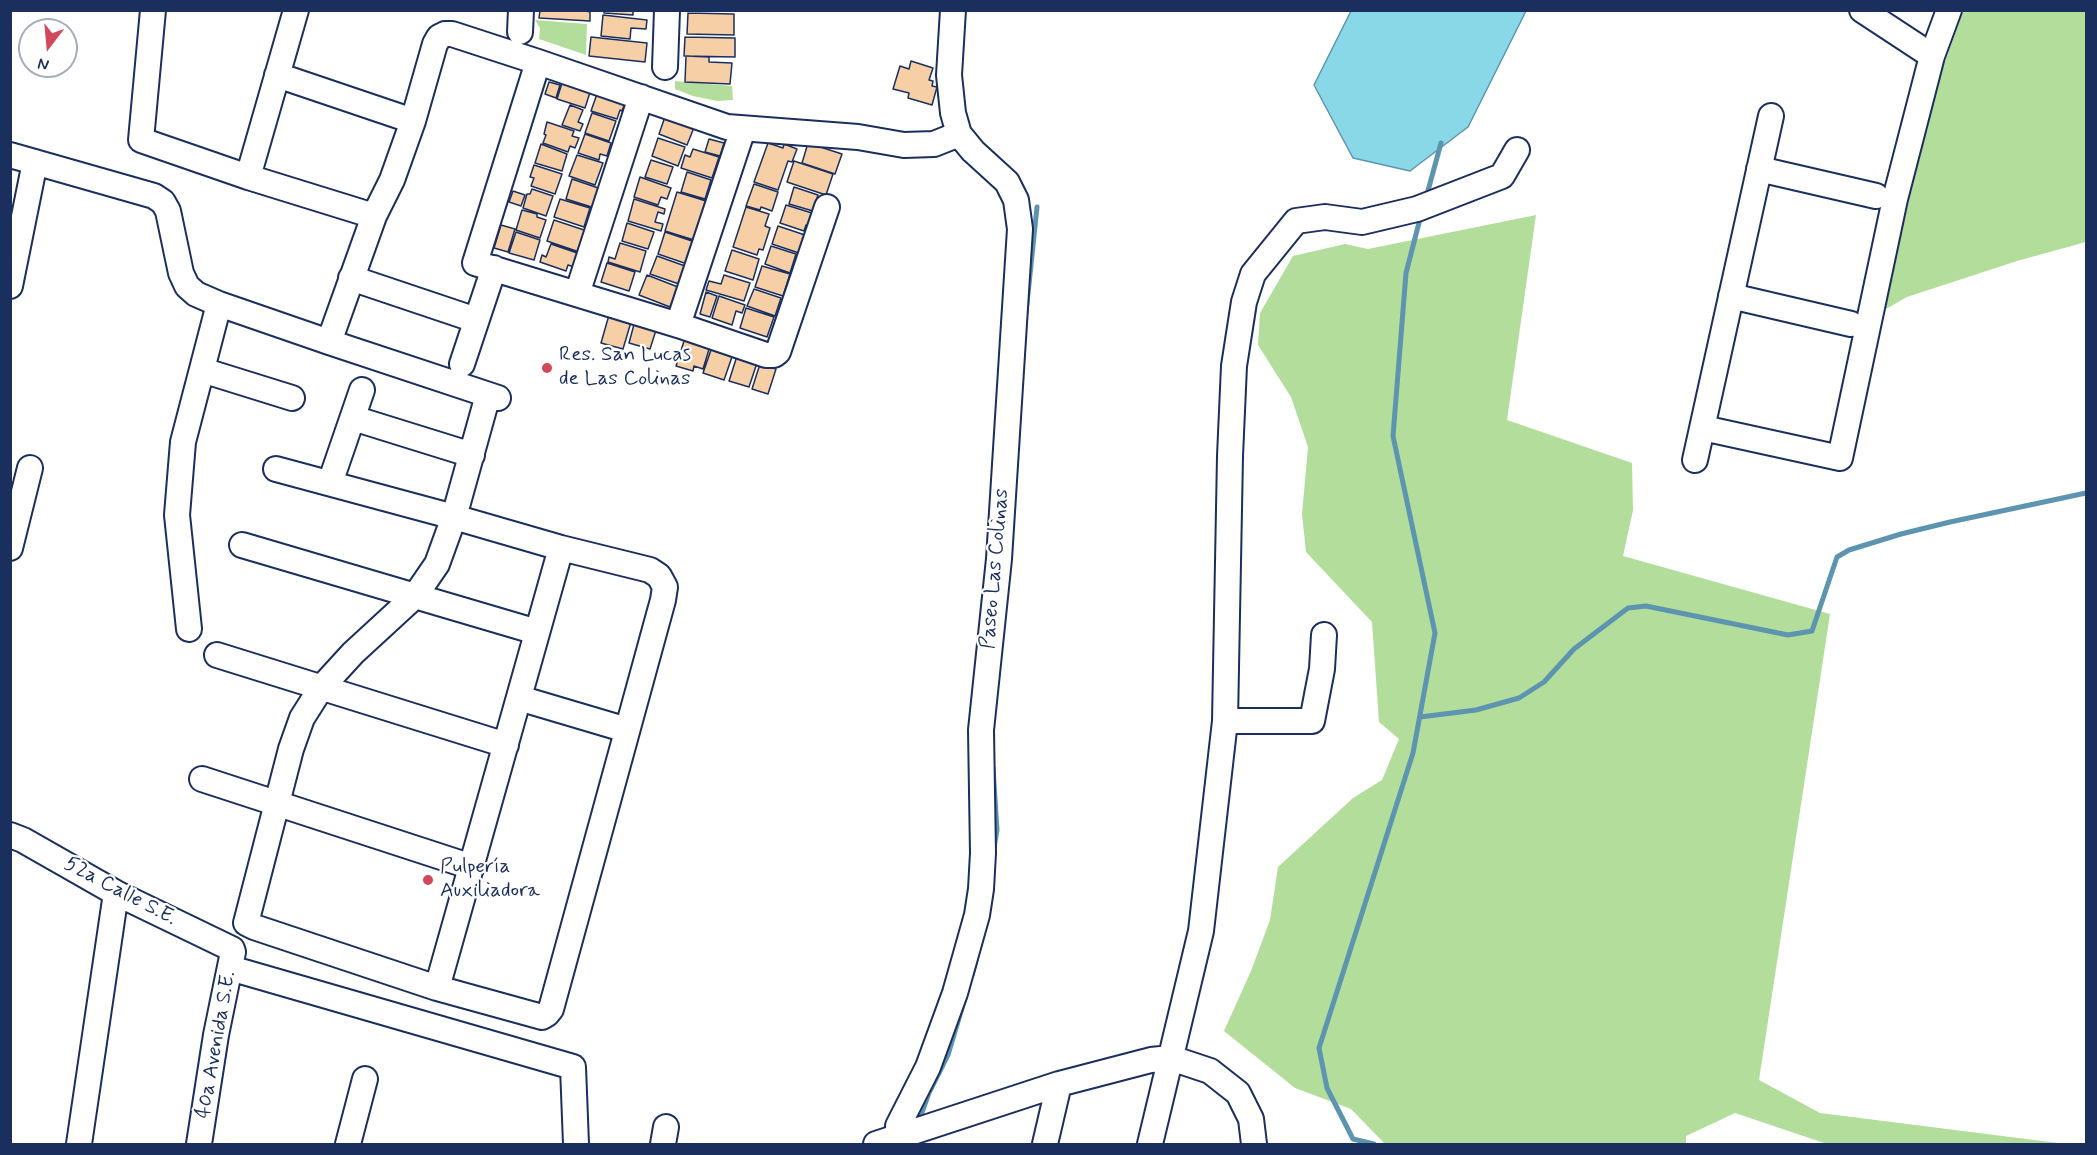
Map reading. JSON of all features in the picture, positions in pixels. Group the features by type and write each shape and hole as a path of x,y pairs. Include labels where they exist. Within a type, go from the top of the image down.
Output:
{"street":[{"path":"153,10 141,140 248,177 374,216"},
{"path":"248,177 296,10"},
{"path":"665,67 667,10"},
{"path":"10,155 154,196 163,202 168,211 181,273 187,286 196,294 329,342 374,216 392,180 439,37 452,34 727,127 858,137 904,145 933,144 958,134 949,75 953,10"},
{"path":"1862,10 1932,56"},
{"path":"1703,428 1840,458 1880,265 1932,56 1949,10"},
{"path":"538,62 475,262 774,356 778,352 826,207"},
{"path":"277,75 413,121"},
{"path":"577,294 641,97"},
{"path":"1695,460 1771,116"},
{"path":"678,325 743,129"},
{"name":"Paseo Las Colinas","path":"902,1135 898,1126 928,1067 955,993 977,915 981,889 983,853 981,730 999,559 1020,229 1016,200 1007,182 958,134"},
{"path":"1150,1144 1201,931 1225,721 1234,366 1244,302 1253,273 1296,221 1325,217 1362,222 1417,209 1502,176 1517,150"},
{"path":"10,286 35,162"},
{"path":"1759,169 1876,196"},
{"path":"462,364 494,268"},
{"path":"351,278 476,320"},
{"path":"1731,296 1851,324"},
{"path":"189,629 177,515 183,442 219,304"},
{"name":"40a Avenida S.E.","path":"199,1144 231,955 246,923 291,749 302,718 321,688 353,653 415,596 437,564 493,397 329,342"},
{"path":"202,370 292,398"},
{"path":"330,483 362,390"},
{"path":"353,418 472,455"},
{"path":"10,548 30,468"},
{"path":"246,923 437,988 536,1016 542,1017 547,1014 554,997 663,600 664,587 659,576 650,570 561,548 276,469"},
{"path":"242,545 537,632"},
{"path":"437,988 561,548"},
{"path":"1225,721 1312,721 1322,669 1324,635"},
{"path":"217,655 506,744"},
{"path":"519,698 627,729"},
{"path":"202,779 472,867"},
{"name":"52a Calle S.E.","path":"10,835 23,840 231,955 573,1066 576,1144"},
{"path":"79,1144 116,893"},
{"path":"876,1144 1059,1084 1151,1060 1171,1058 1210,1071 1238,1093 1251,1119 1254,1144"},
{"path":"348,1144 365,1079"},
{"path":"1045,1144 1059,1084"}],"green space":[{"path":"1963,11 2086,11 2086,242 2017,261 1907,297 1884,310 1932,99"},
{"path":"535,20 587,24 586,55 539,39 540,28"},
{"path":"675,81 732,86 733,100 717,101 693,96 675,89"},
{"path":"1536,215 1507,420 1632,463 1633,510 1623,556 1830,614 1759,1080 1820,1113 2066,1144 1827,1144 1735,1113 1686,1136 1686,1144 1385,1144 1351,1109 1295,1088 1224,1031 1251,971 1270,920 1278,867 1353,798 1382,780 1399,739 1379,722 1372,622 1306,552 1302,514 1308,447 1291,397 1258,345 1260,313 1293,256 1345,244 1368,249"}],"water":[{"path":"1351,10 1526,11 1468,127 1410,171 1353,158 1314,85"}],"building":[{"path":"540,10 583,10 590,12 590,21 539,18"},
{"path":"604,10 633,10 633,15 604,13"},
{"path":"688,13 734,14 734,35 687,34"},
{"path":"603,15 647,20 646,29 631,28 630,39 601,36"},
{"path":"591,37 647,43 645,62 589,56"},
{"path":"685,37 735,38 735,57 684,56"},
{"path":"686,56 709,57 709,62 732,63 730,84 685,82"},
{"path":"911,61 933,68 929,80 933,81 932,86 937,87 932,105 908,98 909,93 893,89 900,66 909,69"},
{"path":"563,80 591,89 585,108 557,99"},
{"path":"549,82 560,85 556,98 545,94"},
{"path":"598,91 626,100 617,119 591,111"},
{"path":"570,105 583,110 578,122 583,124 580,131 562,125"},
{"path":"592,113 616,121 609,141 585,133"},
{"path":"666,114 695,125 687,145 659,134"},
{"path":"547,122 574,131 572,136 579,138 575,148 570,146 568,152 543,143"},
{"path":"585,134 611,143 607,156 600,154 599,160 578,153"},
{"path":"658,138 685,147 678,166 652,156"},
{"path":"709,139 724,143 720,156 705,152"},
{"path":"768,143 783,148 784,144 797,149 792,162 788,161 778,190 754,182"},
{"path":"808,143 842,154 835,174 802,163"},
{"path":"541,144 567,154 562,171 535,163"},
{"path":"693,149 719,157 712,178 681,168 685,155 690,157"},
{"path":"577,155 603,163 595,185 569,176"},
{"path":"651,160 673,167 667,184 645,177"},
{"path":"794,161 833,174 826,195 787,182"},
{"path":"534,165 562,174 555,194 531,186 534,178 530,177"},
{"path":"687,172 711,180 705,199 681,192"},
{"path":"640,177 671,188 667,199 661,197 658,205 634,197"},
{"path":"572,179 607,191 601,210 566,199"},
{"path":"754,184 778,192 772,211 761,207 760,210 746,206"},
{"path":"794,187 818,195 813,211 789,204"},
{"path":"532,189 553,196 546,216 523,208 527,194 530,194"},
{"path":"513,191 525,195 521,206 509,202"},
{"path":"677,192 706,201 694,240 665,231"},
{"path":"560,199 590,208 584,227 554,217"},
{"path":"634,199 665,209 664,214 658,212 655,222 663,224 661,231 628,221"},
{"path":"786,205 812,213 804,231 780,223"},
{"path":"746,207 769,214 765,226 770,228 763,250 759,249 757,255 733,247"},
{"path":"522,210 537,214 537,217 546,220 540,238 516,230"},
{"path":"554,220 593,233 585,254 547,241"},
{"path":"627,223 654,232 648,249 622,241"},
{"path":"501,225 515,229 508,252 494,248"},
{"path":"778,226 805,235 799,253 772,244"},
{"path":"516,232 540,240 534,260 509,253"},
{"path":"665,232 701,244 693,266 658,254"},
{"path":"620,243 646,251 640,272 608,262 609,257 615,259"},
{"path":"551,244 586,256 581,269 568,265 566,271 540,262 542,255 546,257"},
{"path":"771,246 796,254 790,273 765,264"},
{"path":"732,250 759,259 753,280 725,271"},
{"path":"657,256 685,266 679,284 650,274"},
{"path":"607,263 635,272 629,291 601,282"},
{"path":"762,266 790,274 783,296 755,287"},
{"path":"647,275 678,287 670,307 639,295"},
{"path":"724,275 750,283 744,301 706,290 709,281 721,284"},
{"path":"754,289 781,298 775,316 747,306"},
{"path":"706,292 717,296 710,317 700,314"},
{"path":"719,296 745,305 742,313 736,311 732,325 712,318"},
{"path":"746,308 774,317 767,337 740,328"},
{"path":"609,315 631,322 623,349 601,343"},
{"path":"636,317 658,324 650,349 629,343"},
{"path":"685,338 710,346 703,369 694,366 693,371 676,366"},
{"path":"712,347 733,354 724,380 703,373"},
{"path":"737,356 757,363 749,387 729,381"},
{"path":"760,364 776,369 768,394 752,389"}],"waterway":[{"path":"1426,198 1441,143"},
{"path":"1026,313 1037,207"},
{"path":"1374,1144 1353,1139 1327,1088 1319,1048 1413,753 1435,633 1393,436 1406,273 1421,215"},
{"path":"1420,717 1476,710 1519,698 1544,682 1574,649 1628,608 1646,606 1788,635 1812,631 1837,557 1849,550 1950,522 2086,493"},
{"path":"993,768 997,830 994,848"},
{"path":"972,975 978,952"},
{"path":"919,1121 929,1093 948,1055 965,998"}],"place":[{"name":"Res. San Lucas de Las Colinas","path":"547,368"},
{"name":"Pulpería Auxiliadora","path":"428,880"}]}
